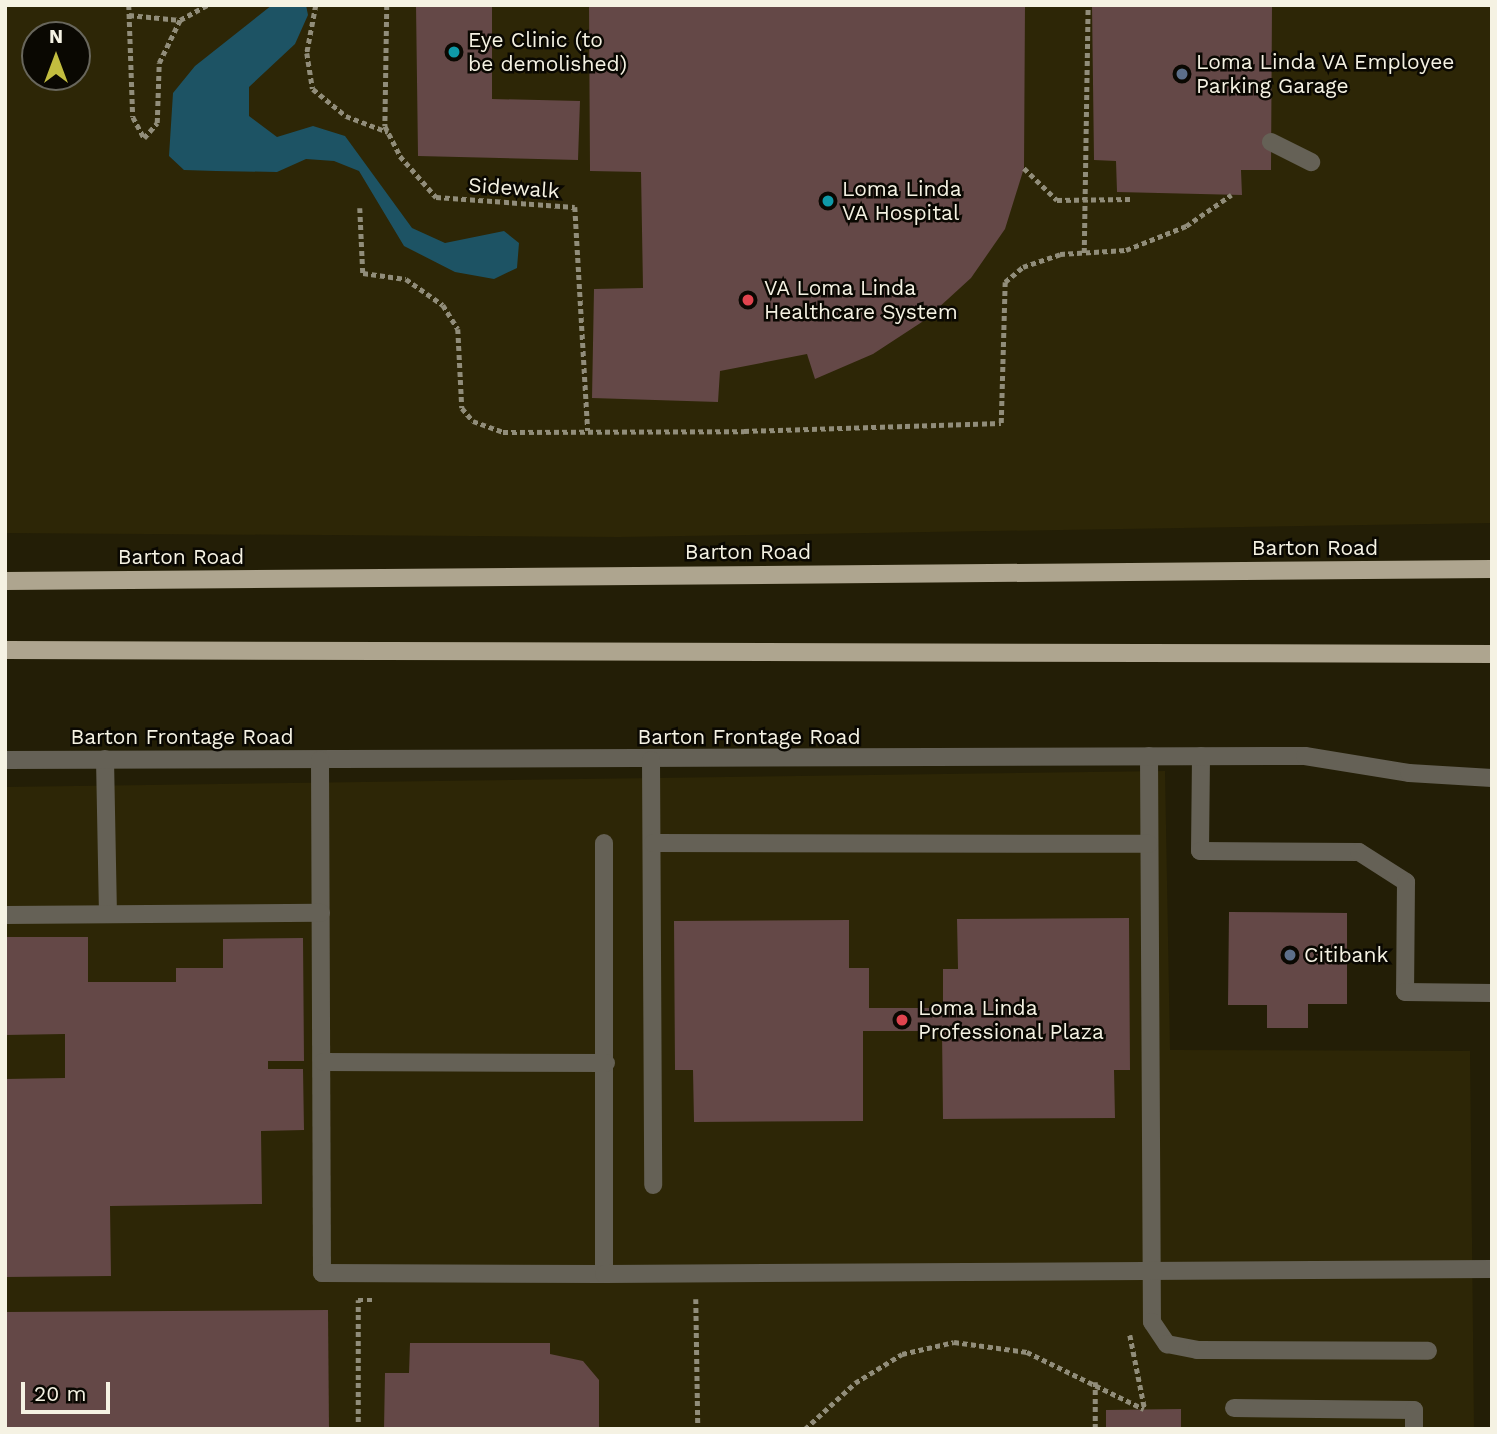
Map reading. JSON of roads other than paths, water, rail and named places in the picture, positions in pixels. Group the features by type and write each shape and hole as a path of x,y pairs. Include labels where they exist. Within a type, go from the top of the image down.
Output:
{"main road":[{"name":"Barton Road","path":"5,581 1492,569"},
{"path":"5,650 1492,654"}],"street":[{"path":"1271,142 1311,162"},
{"path":"1149,756 1152,1322 1167,1344 1197,1350 1429,1351"},
{"path":"1201,756 1200,850 1359,852 1406,883 1405,992 1492,993"},
{"name":"Barton Frontage Road","path":"5,760 1305,756 1409,773 1492,778"},
{"path":"105,759 108,914"},
{"path":"320,760 322,1273 1492,1269"},
{"path":"651,760 653,1185"},
{"path":"604,843 604,1274"},
{"path":"653,843 1149,844"},
{"path":"5,915 321,914"},
{"path":"323,1062 606,1063"},
{"path":"1234,1408 1414,1410 1415,1429"}],"water":[{"path":"272,5 306,5 308,15 295,44 249,87 249,116 277,137 313,126 345,136 412,228 445,243 504,231 519,243 517,268 494,279 455,272 404,246 359,171 334,161 306,159 277,172 216,171 184,170 169,156 173,93 195,66"}],"place":[{"name":"Eye Clinic (to be demolished)","path":"454,52"},
{"name":"Loma Linda VA Employee Parking Garage","path":"1182,74"},
{"name":"Loma Linda VA Hospital","path":"828,201"},
{"name":"VA Loma Linda Healthcare System","path":"748,300"},
{"name":"Citibank","path":"1290,955"},
{"name":"Loma Linda Professional Plaza","path":"902,1020"}]}
